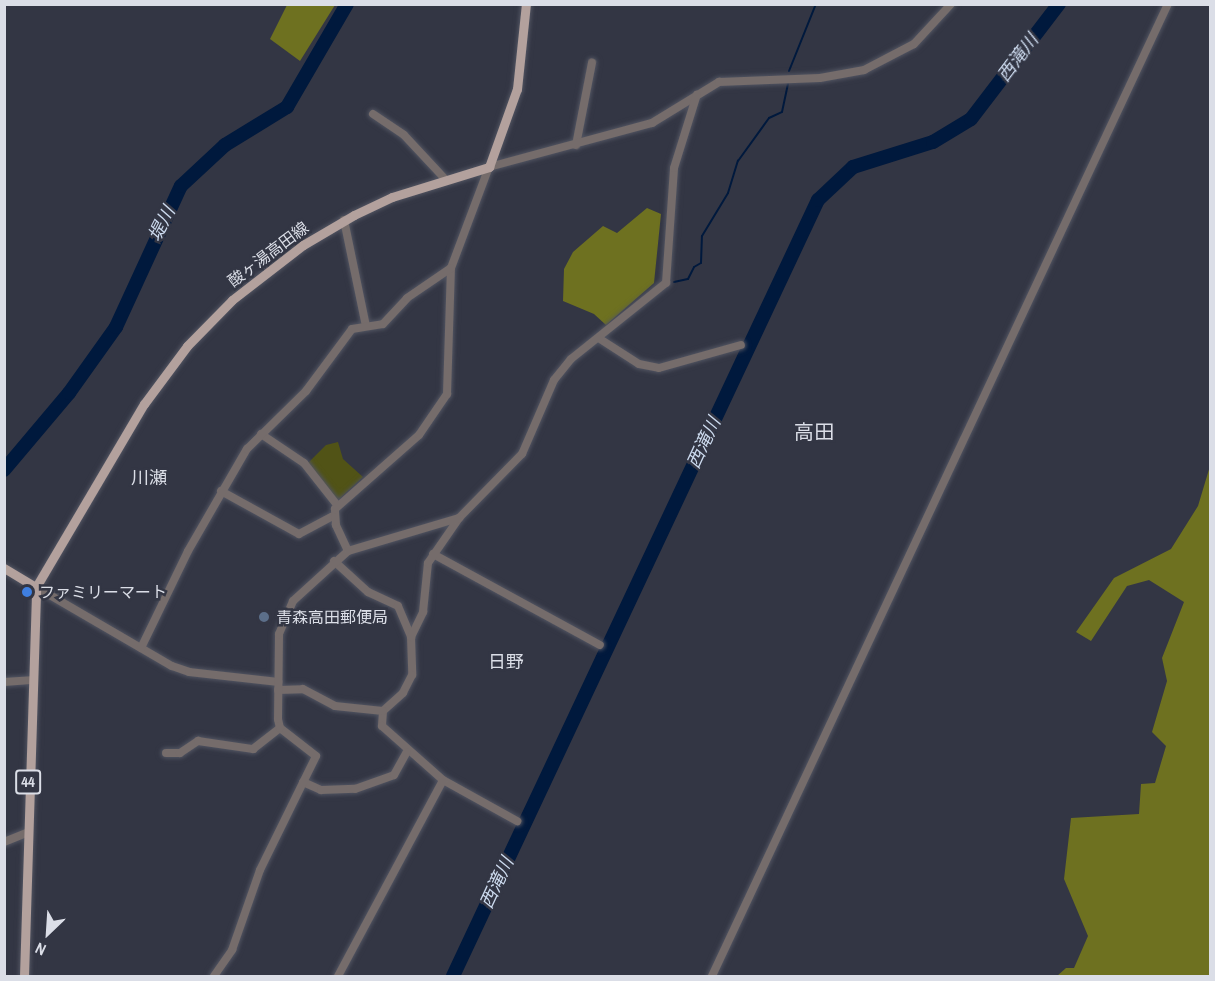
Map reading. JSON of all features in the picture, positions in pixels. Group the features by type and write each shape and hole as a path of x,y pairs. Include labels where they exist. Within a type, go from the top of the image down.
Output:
{"main road":[{"path":"489,167 517,88 526,4"},
{"name":"酸ヶ湯高田線","path":"36,587 144,404 187,346 249,285 344,220 445,180 489,167"},
{"path":"4,568 36,587"},
{"name":"44","path":"24,976 26,833 36,587"}],"street":[{"path":"221,491 299,534 333,515 337,505 419,435 440,410 450,383 451,268 489,167 652,123 697,94 732,79 820,78 864,70 914,44 951,4"},
{"path":"712,976 1168,4"},
{"path":"576,145 592,63"},
{"path":"411,637 423,612 428,563 433,554 459,518 515,464 554,380 571,358 600,339 666,283 674,168 697,94"},
{"path":"373,114 404,135 445,180"},
{"path":"344,220 366,326"},
{"path":"141,648 221,491 261,434 306,391 352,329 383,324 407,298 451,268"},
{"path":"600,339 632,361 659,368 741,345"},
{"path":"261,434 303,463 337,505"},
{"path":"333,515 348,551"},
{"path":"214,976 232,950 260,870 316,756 280,728 279,634 285,616 305,586 348,551 459,518"},
{"path":"433,554 600,645"},
{"path":"334,561 368,592 398,606 411,637 412,675 403,693 383,711 382,726 407,752 443,780 517,821"},
{"path":"36,587 141,648 189,672 303,689 335,706 383,711"},
{"path":"4,682 31,680"},
{"path":"166,753 180,753 198,741 253,749 280,728"},
{"path":"303,782 321,790 355,789 394,776 407,752"},
{"path":"338,976 443,780"},
{"path":"4,842 26,833"}],"shaded area":[{"path":"287,5 335,5 300,61 270,39"},
{"path":"647,208 661,214 654,283 606,325 594,314 563,301 564,269 573,252 603,226 617,233"},
{"path":"338,442 343,459 363,477 337,501 307,464 326,445"},
{"path":"1210,466 1210,976 1057,976 1066,968 1074,968 1088,936 1064,879 1071,818 1139,814 1141,784 1155,783 1166,746 1152,732 1167,681 1162,658 1184,602 1149,580 1127,586 1091,641 1076,632 1114,578 1171,549 1198,506"}],"waterway":[{"name":"堤川","path":"4,470 69,393 116,327 181,186 225,145 287,107 347,4"},
{"path":"789,71 816,4"},
{"name":"西滝川","path":"453,976 818,200 853,167 933,142 971,119 1059,4"},
{"path":"674,282 688,279 694,267 701,263 702,236 728,193 738,161 769,118 782,112 788,83"}],"place":[{"name":"ファミリーマート","path":"27,592"},
{"name":"青森高田郵便局","path":"264,617"}],"district":[{"name":"高田","path":"814,431"},
{"name":"川瀬","path":"149,478"},
{"name":"日野","path":"506,662"}]}
